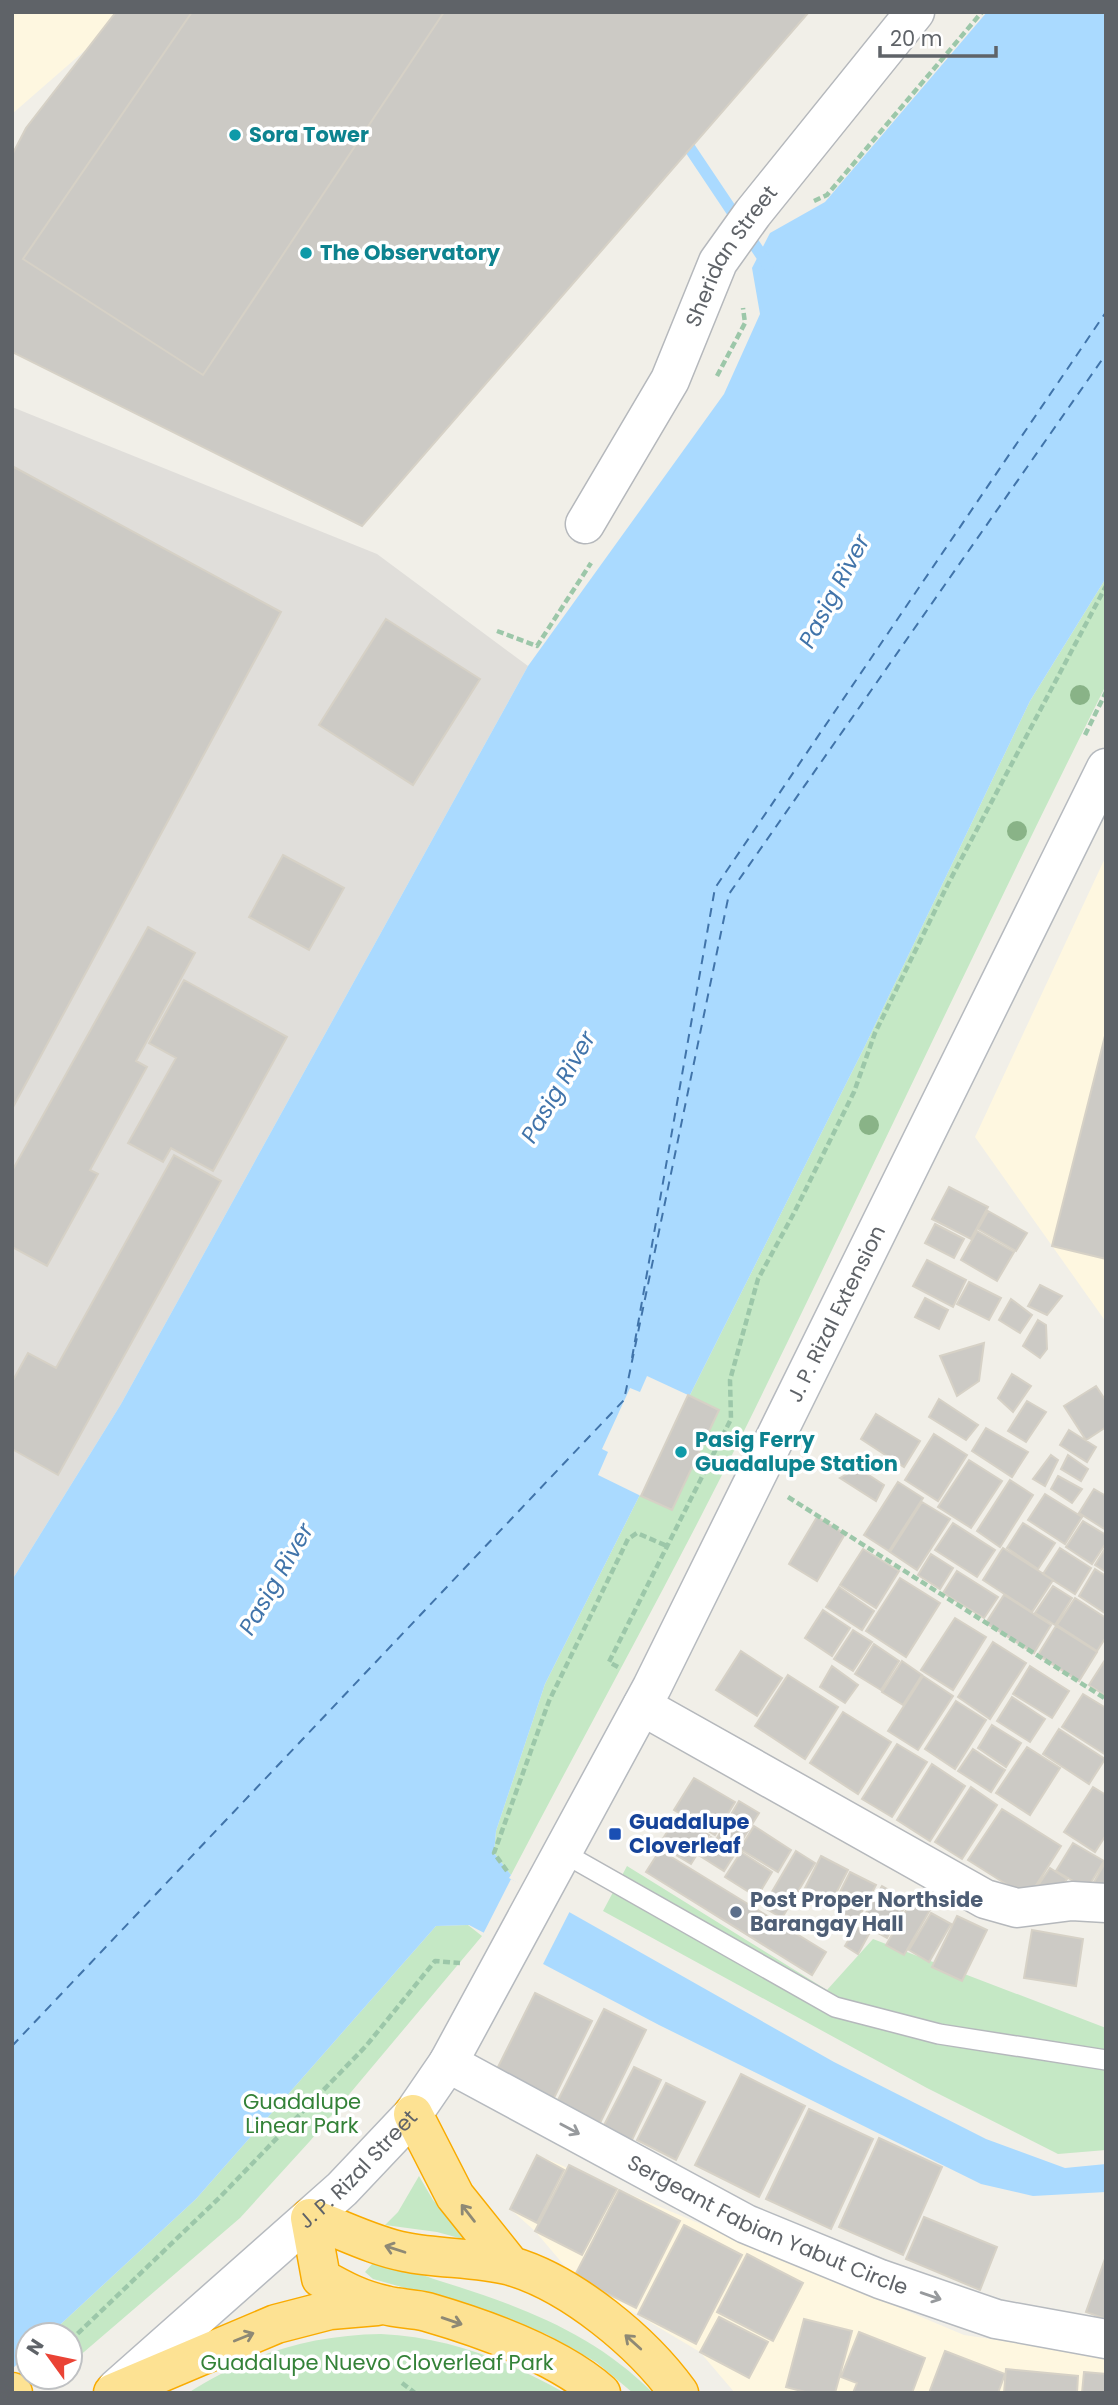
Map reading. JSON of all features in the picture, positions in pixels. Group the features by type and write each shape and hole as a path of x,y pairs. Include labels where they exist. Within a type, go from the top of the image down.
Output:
{"highway":[{"path":"413,2114 455,2196 511,2266"},
{"path":"310,2218 403,2252 511,2266 584,2304 617,2328 647,2355 679,2393"},
{"path":"310,2218 321,2278 350,2295 386,2306 425,2311 491,2334 557,2364 588,2381 601,2393"},
{"path":"112,2393 276,2324 330,2310 386,2306"}],"main road":[{"name":"Sheridan Street","path":"585,524 670,380 723,255 915,12"},
{"name":"J. P. Rizal Extension","path":"541,1889 642,1706 1106,768"},
{"path":"642,1706 985,1899 1017,1908 1072,1901 1106,1903"},
{"name":"J. P. Rizal Street","path":"112,2393 342,2189 413,2114 448,2063 541,1889"},
{"name":"Sergeant Fabian Yabut Circle","path":"448,2063 746,2224 880,2279 996,2319 1106,2339"}],"lane":[{"path":"560,1851 835,2007 939,2035 1106,2060"}],"path":[{"path":"805,206 827,195 982,12"},
{"path":"497,631 537,646 603,545 585,524"},
{"path":"642,1598 731,1419 730,1380 758,1279 854,1092 875,1033 948,884 1106,586"},
{"path":"696,1460 710,1465"},
{"path":"755,1476 1106,1699"},
{"path":"541,1889 510,1875 494,1853 549,1701 628,1539 637,1533 667,1546"},
{"path":"84,2328 219,2198 366,2046 435,1961 501,1963"},
{"path":"402,2383 415,2393"}],"shaded area":[{"path":"12,12 129,12 12,114"},
{"path":"12,407 377,554 528,666 121,1404 12,1580"},
{"path":"1106,856 1106,1322 975,1137"},
{"path":"537,2155 964,2335 1106,2356 1106,2393 735,2393 700,2352 574,2277 535,2231 510,2209"}],"green space":[{"path":"1106,578 1106,685 716,1487 511,1875 494,1853 496,1831 545,1684 864,1048 1030,701"},
{"path":"627,1866 827,1990 873,1939 1106,2028 1106,2150 1058,2154 927,2088 603,1911"},
{"name":"Guadalupe Linear Park","path":"468,1925 482,1936 310,2141 240,2218 84,2352 84,2321 64,2321 196,2199 436,1926"},
{"path":"419,2176 433,2200 470,2241 437,2232 385,2225 398,2212"},
{"path":"372,2264 389,2265 415,2272 498,2300 554,2323 606,2354 653,2393 633,2393 596,2362 546,2334 484,2310 373,2279 365,2272"},
{"name":"Guadalupe Nuevo Cloverleaf Park","path":"381,2334 430,2340 476,2352 521,2370 565,2393 188,2393 234,2367 281,2349 329,2338"}],"water":[{"name":"Pasig River","path":"987,12 1106,12 1106,578 1030,701 864,1048 545,1684 496,1831 494,1853 511,1875 509,1878 834,2062 986,2139 1065,2168 1106,2164 1106,2192 1033,2196 981,2184 659,2025 469,1925 436,1926 196,2199 64,2321 14,2321 12,2369 12,1580 121,1404 528,666 724,394 760,314 752,268 770,233 825,202"}],"pier":[{"path":"647,1376 688,1395 641,1496 598,1475 608,1452 602,1449 630,1388 640,1392"},
{"path":"511,1879 571,1909 542,1966 482,1936"}],"building":[{"name":"The Observatory","path":"116,12 809,12 362,526 12,352 12,155 26,128"},
{"name":"Sora Tower","path":"192,12 444,12 203,375 23,259"},
{"path":"12,466 281,612 12,1109"},
{"path":"386,619 480,679 413,785 319,725"},
{"path":"283,855 344,888 309,950 249,917"},
{"path":"148,927 195,953 136,1061 147,1067 90,1170 98,1174 47,1266 12,1247 12,1171"},
{"path":"184,980 287,1037 213,1171 171,1148 163,1162 128,1143 176,1058 149,1043"},
{"path":"1106,1032 1106,1259 1052,1246"},
{"path":"174,1155 221,1181 58,1475 12,1449 12,1382 28,1353 56,1368"},
{"path":"949,1187 988,1207 971,1239 932,1219"},
{"path":"988,1211 1027,1233 1016,1251 978,1229"},
{"path":"935,1224 964,1239 954,1258 925,1243"},
{"path":"977,1231 1014,1252 997,1281 961,1260"},
{"path":"927,1260 966,1280 953,1307 913,1286"},
{"path":"969,1282 1001,1298 989,1320 957,1304"},
{"path":"1040,1285 1062,1296 1047,1315 1028,1306"},
{"path":"925,1298 948,1310 939,1329 915,1317"},
{"path":"1011,1299 1032,1315 1020,1333 999,1320"},
{"path":"1038,1320 1046,1325 1047,1349 1040,1358 1023,1346"},
{"path":"984,1343 979,1381 957,1396 940,1356"},
{"path":"1012,1374 1031,1386 1013,1412 998,1398"},
{"path":"1096,1386 1106,1401 1106,1427 1086,1440 1064,1406"},
{"name":"Pasig Ferry Guadalupe Station","path":"688,1395 719,1410 672,1510 641,1496"},
{"path":"939,1399 978,1425 966,1440 929,1417"},
{"path":"1027,1401 1046,1412 1026,1442 1008,1431"},
{"path":"876,1414 920,1441 904,1467 861,1439"},
{"path":"986,1428 1028,1452 1012,1477 972,1451"},
{"path":"1069,1430 1096,1447 1087,1462 1060,1445"},
{"path":"934,1434 967,1455 938,1501 905,1480"},
{"path":"1051,1455 1058,1460 1045,1486 1033,1479"},
{"path":"1068,1455 1088,1469 1081,1481 1061,1469"},
{"path":"969,1460 1002,1481 971,1528 938,1507"},
{"path":"858,1468 884,1485 876,1501 840,1478"},
{"path":"1058,1476 1082,1489 1072,1503 1051,1489"},
{"path":"1010,1480 1033,1495 1000,1547 977,1531"},
{"path":"898,1482 923,1498 889,1551 864,1535"},
{"path":"1094,1489 1106,1496 1106,1530 1079,1513"},
{"path":"1045,1494 1082,1517 1065,1544 1028,1520"},
{"path":"922,1502 950,1519 917,1570 890,1552"},
{"path":"817,1517 845,1534 817,1581 789,1564"},
{"path":"1083,1521 1106,1535 1106,1543 1092,1564 1066,1547"},
{"path":"953,1523 995,1550 977,1577 935,1550"},
{"path":"1023,1523 1055,1543 1038,1569 1007,1548"},
{"path":"1106,1547 1106,1572 1095,1565"},
{"path":"1003,1548 1053,1580 1032,1612 983,1580"},
{"path":"1060,1548 1091,1568 1075,1594 1043,1574"},
{"path":"863,1549 899,1571 876,1608 840,1585"},
{"path":"931,1554 953,1568 940,1589 918,1575"},
{"path":"1095,1569 1106,1576 1106,1614 1079,1596"},
{"path":"957,1571 998,1597 984,1618 943,1593"},
{"path":"900,1578 940,1603 906,1657 866,1631"},
{"path":"1053,1586 1072,1598 1055,1625 1035,1613"},
{"path":"839,1587 874,1611 862,1630 826,1607"},
{"path":"1004,1595 1051,1625 1034,1653 986,1623"},
{"path":"1075,1598 1106,1618 1106,1637 1097,1651 1057,1625"},
{"path":"823,1610 850,1628 832,1656 805,1638"},
{"path":"955,1618 986,1637 953,1690 921,1670"},
{"path":"1056,1626 1097,1652 1079,1681 1038,1655"},
{"path":"853,1630 872,1642 853,1671 834,1659"},
{"path":"993,1642 1026,1663 990,1719 958,1697"},
{"path":"874,1644 899,1661 881,1690 855,1674"},
{"path":"741,1651 782,1678 757,1716 716,1690"},
{"path":"1106,1660 1106,1696 1089,1685"},
{"path":"902,1661 922,1675 903,1705 882,1692"},
{"path":"832,1666 858,1685 845,1703 820,1687"},
{"path":"1030,1666 1069,1691 1052,1718 1013,1694"},
{"path":"788,1675 838,1707 805,1759 755,1726"},
{"path":"923,1676 953,1696 918,1750 888,1731"},
{"path":"1083,1694 1106,1708 1106,1755 1062,1727"},
{"path":"1012,1697 1045,1719 1030,1742 997,1721"},
{"path":"956,1701 986,1720 955,1769 925,1749"},
{"path":"843,1712 891,1742 858,1794 810,1763"},
{"path":"992,1725 1021,1743 1006,1767 978,1748"},
{"path":"1059,1729 1105,1759 1089,1784 1043,1754"},
{"path":"897,1744 927,1762 892,1817 862,1799"},
{"path":"1027,1747 1060,1768 1030,1815 996,1793"},
{"path":"973,1749 1005,1770 991,1792 958,1771"},
{"path":"932,1764 965,1786 930,1841 897,1820"},
{"path":"694,1778 735,1802 715,1835 674,1810"},
{"path":"971,1787 997,1805 962,1859 935,1842"},
{"path":"1093,1787 1106,1795 1106,1835 1095,1852 1064,1832"},
{"path":"739,1801 759,1813 736,1850 717,1838"},
{"path":"1002,1809 1061,1846 1028,1898 968,1860"},
{"path":"677,1816 709,1835 691,1864 659,1845"},
{"path":"754,1826 791,1850 778,1872 740,1849"},
{"path":"711,1837 736,1852 724,1871 700,1856"},
{"path":"1073,1843 1104,1861 1087,1889 1056,1871"},
{"name":"Post Proper Northside Barangay Hall","path":"660,1850 826,1952 812,1975 646,1872"},
{"path":"796,1851 815,1863 782,1918 763,1907"},
{"path":"741,1852 772,1872 757,1897 725,1877"},
{"path":"821,1856 848,1870 830,1905 803,1892"},
{"path":"1106,1861 1106,1888 1094,1882"},
{"path":"1050,1868 1067,1879 1054,1898 1037,1887"},
{"path":"850,1872 876,1885 857,1921 832,1908"},
{"path":"882,1886 908,1901 887,1938 860,1923"},
{"path":"912,1900 930,1910 904,1955 886,1945"},
{"path":"931,1913 951,1924 929,1962 909,1950"},
{"path":"957,1916 987,1930 962,1981 932,1967"},
{"path":"856,1927 869,1934 858,1954 845,1946"},
{"path":"1032,1930 1083,1939 1076,1986 1024,1978"},
{"path":"535,1993 592,2021 552,2102 495,2073"},
{"path":"604,2009 646,2030 600,2123 557,2102"},
{"path":"634,2067 661,2080 631,2142 603,2127"},
{"path":"741,2074 805,2106 759,2197 695,2165"},
{"path":"666,2083 705,2102 676,2160 637,2140"},
{"path":"809,2109 873,2139 831,2229 766,2199"},
{"path":"879,2138 942,2167 903,2255 839,2227"},
{"path":"537,2155 564,2170 537,2223 510,2209"},
{"path":"569,2165 617,2189 582,2255 535,2231"},
{"path":"619,2190 680,2221 636,2308 574,2277"},
{"path":"924,2217 997,2247 980,2290 906,2259"},
{"path":"684,2225 742,2255 696,2344 638,2314"},
{"path":"747,2254 803,2283 773,2341 717,2312"},
{"path":"1106,2256 1106,2319 1086,2312"},
{"path":"719,2317 768,2342 749,2378 700,2352"},
{"path":"804,2319 852,2331 835,2393 809,2393 786,2387"},
{"path":"859,2332 925,2358 912,2393 853,2393 857,2383 841,2377"},
{"path":"945,2351 1005,2374 998,2393 929,2393"},
{"path":"1006,2369 1078,2376 1077,2393 1004,2393"},
{"path":"1084,2372 1106,2374 1106,2393 1082,2393"}],"waterway":[{"path":"684,134 687,144 768,265"}],"ferry route":[{"path":"632,1358 715,888 1106,312"},
{"path":"12,2046 624,1400 729,894 1106,354"}],"place":[{"name":"Sora Tower","path":"235,135"},
{"name":"The Observatory","path":"306,253"},
{"name":"Pasig Ferry Guadalupe Station","path":"681,1452"},
{"name":"Guadalupe Cloverleaf","path":"615,1834"},
{"name":"Post Proper Northside Barangay Hall","path":"736,1912"}]}
